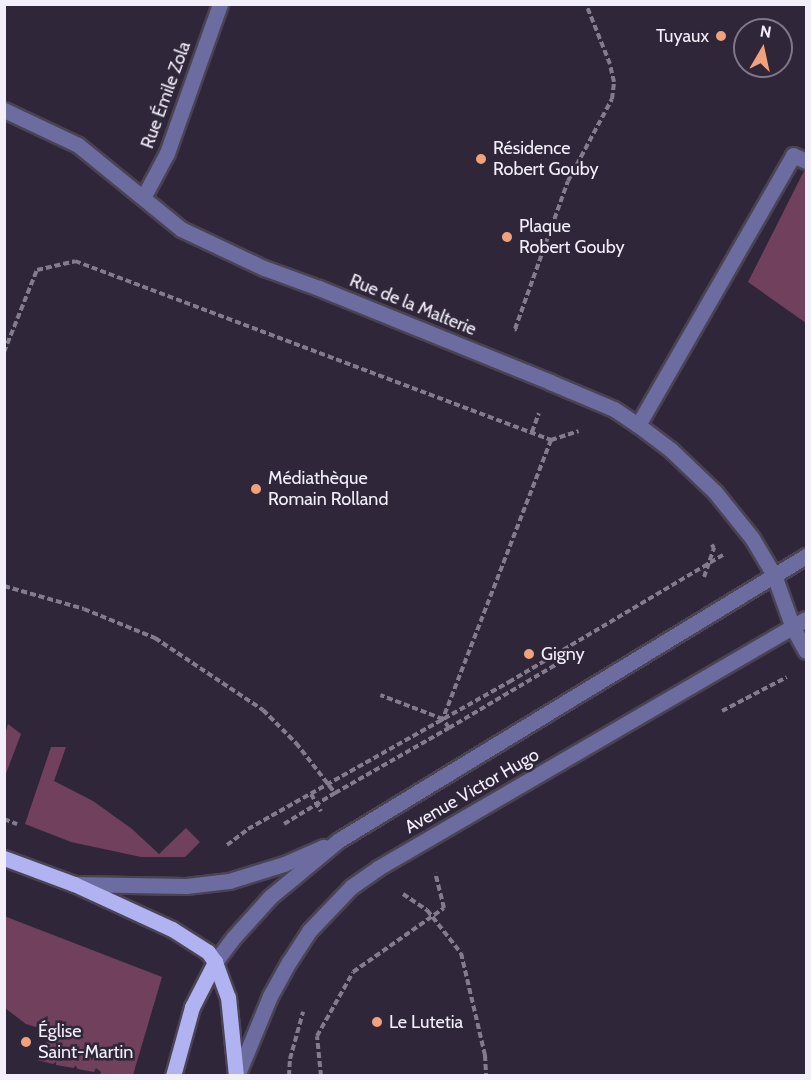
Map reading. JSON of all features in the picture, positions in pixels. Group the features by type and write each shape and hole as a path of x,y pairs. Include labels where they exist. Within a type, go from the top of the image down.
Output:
{"main road":[{"path":"4,858 74,884 188,938 208,952 223,979 232,1018 236,1076"},
{"path":"173,1076 192,1007 215,962"}],"street":[{"name":"Rue Émile Zola","path":"144,196 167,153 220,4"},
{"name":"Rue de la Malterie","path":"4,110 78,145 182,229 264,268 614,409 638,425 671,450 715,492 752,538 774,575 793,627 807,651"},
{"path":"638,425 793,154 807,161"},
{"name":"Avenue Victor Hugo","path":"74,884 186,886 229,881 284,864 339,840 807,556"},
{"name":"Avenue Victor Hugo","path":"236,1076 270,996 304,939 344,894 378,868 807,619"},
{"name":"Avenue Victor Hugo","path":"215,962 270,897 339,840"}],"path":[{"path":"525,333 515,329 542,258 556,210 568,181 612,99 614,82 610,64 585,4"},
{"path":"4,352 37,270 75,261 551,440 582,430"},
{"path":"532,432 550,382"},
{"path":"443,719 551,440"},
{"path":"702,584 714,548 707,538"},
{"path":"509,682 752,538"},
{"path":"4,586 84,609 155,638 262,710 296,743 335,793 449,729 443,719 380,695"},
{"path":"378,868 390,886 432,915 461,953 485,1055 486,1076"},
{"path":"321,1076 317,1036 354,972 444,908 434,870"}],"shaded area":[{"path":"806,167 806,323 748,282"},
{"path":"8,724 21,734 5,776 5,734"},
{"path":"51,747 66,747 54,781 93,801 132,829 159,854 186,828 200,842 185,857 141,857 71,842 25,824"},
{"path":"4,916 162,977 133,1075 100,1075 101,1072 96,1068 94,1072 78,1069 75,1065 74,1068 56,1065 56,1062 53,1064 37,1060 44,1058 41,1047 48,1041 38,1030 40,1026 26,1024 5,1008"}],"place":[{"name":"Tuyaux","path":"721,36"},
{"name":"Résidence Robert Gouby","path":"481,159"},
{"name":"Plaque Robert Gouby","path":"507,237"},
{"name":"Médiathèque Romain Rolland","path":"256,489"},
{"name":"Gigny","path":"529,654"},
{"name":"Le Lutetia","path":"377,1022"},
{"name":"Église Saint-Martin","path":"26,1042"}]}
